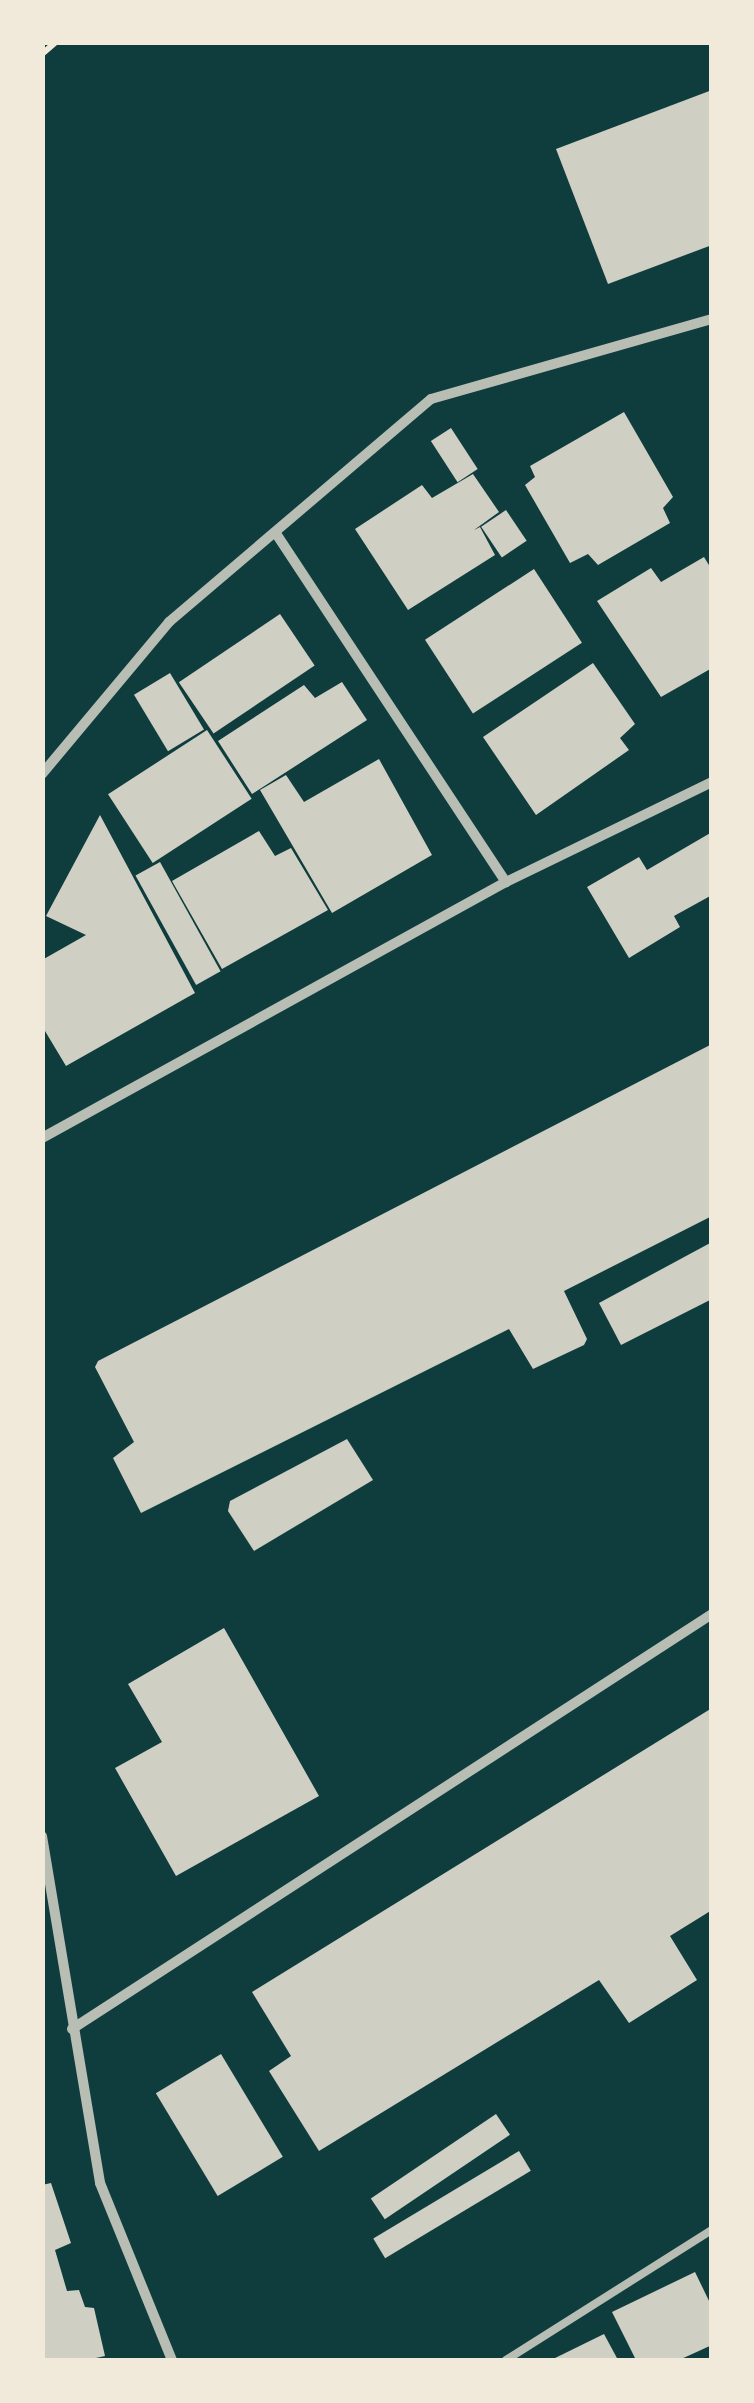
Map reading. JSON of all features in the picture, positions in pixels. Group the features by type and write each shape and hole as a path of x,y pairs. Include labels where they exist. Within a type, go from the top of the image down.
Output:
{"street":[{"path":"42,774 169,622 277,535 431,399 712,320"},
{"path":"277,535 506,882"},
{"path":"42,1138 506,882 712,782"},
{"path":"72,2029 712,1614"},
{"path":"42,1836 100,2182 172,2360"}],"lane":[{"path":"506,2360 712,2230"}],"path":[{"path":"42,54 56,42"}],"building":[{"path":"712,90 712,245 608,284 556,149"},
{"path":"624,412 673,497 663,508 670,523 598,565 588,554 570,563 525,485 535,477 530,466"},
{"path":"451,428 478,469 458,482 431,441"},
{"path":"473,474 499,512 474,530 480,527 495,555 408,610 355,529 422,485 432,498"},
{"path":"506,510 527,541 502,557 481,527"},
{"path":"704,557 712,570 712,668 661,697 597,601 651,568 661,582"},
{"path":"534,569 582,643 473,714 425,640"},
{"path":"280,614 315,665 214,734 179,682"},
{"path":"593,663 635,724 620,738 629,750 536,815 483,737"},
{"path":"170,673 204,730 168,751 134,695"},
{"path":"342,682 367,720 252,794 218,741 304,685 315,698"},
{"path":"207,730 252,799 153,863 108,794"},
{"path":"379,759 432,855 332,913 260,790 286,775 304,802"},
{"path":"100,815 195,993 66,1066 42,1026 42,960 86,935 46,916"},
{"path":"259,831 275,856 291,848 328,910 222,969 172,881"},
{"path":"712,832 712,895 674,916 680,927 629,958 587,887 639,857 647,870"},
{"path":"160,862 221,971 196,985 136,876"},
{"path":"712,1044 712,1216 564,1291 587,1339 584,1345 533,1369 509,1329 141,1513 113,1458 134,1442 95,1367 98,1361"},
{"path":"712,1242 712,1299 621,1345 599,1303"},
{"path":"347,1439 373,1480 254,1551 228,1511 230,1501"},
{"path":"224,1628 319,1796 176,1876 115,1768 162,1742 128,1684"},
{"path":"712,1708 712,1910 670,1936 697,1980 629,2023 599,1980 319,2151 269,2071 291,2056 252,1992"},
{"path":"221,2054 283,2157 218,2196 156,2093"},
{"path":"496,2114 510,2135 385,2219 371,2198"},
{"path":"519,2151 531,2171 385,2258 373,2239"},
{"path":"51,2183 71,2243 55,2250 67,2291 79,2290 85,2307 94,2308 105,2356 42,2360 42,2185"},
{"path":"695,2272 712,2307 712,2345 679,2360 636,2360 612,2312"},
{"path":"604,2334 618,2360 551,2360"}]}
